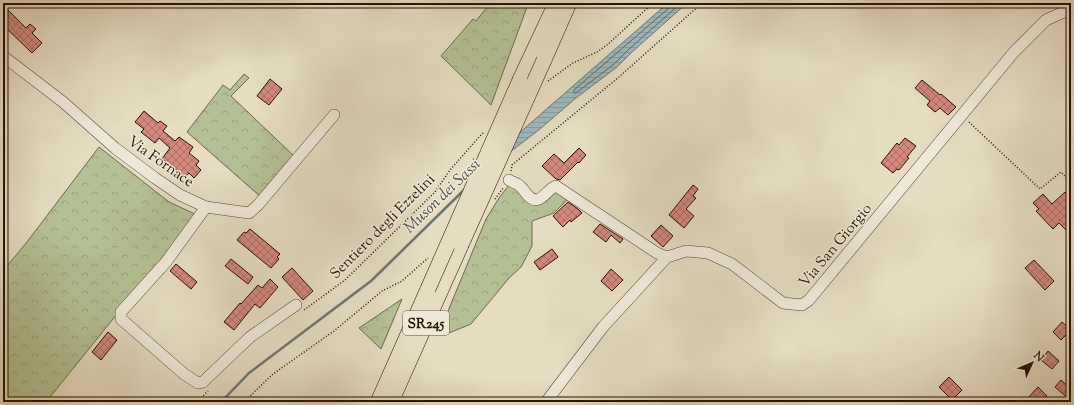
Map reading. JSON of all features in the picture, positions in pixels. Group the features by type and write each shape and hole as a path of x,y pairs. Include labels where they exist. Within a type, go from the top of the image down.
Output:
{"highway":[{"name":"SR245","path":"378,402 520,80 556,3"},
{"name":"SR245","path":"391,402 569,3"}],"street":[{"name":"Via San Giorgio","path":"667,257 686,251 708,253 732,264 783,303 802,305 809,300 1014,52 1046,20 1071,10"},
{"name":"Via Fornace","path":"3,56 63,102 116,148 155,178 180,195 206,207 249,213 258,205 334,114"},
{"path":"509,180 520,185 532,199 536,200 540,199 556,186 657,253 667,257 603,327 546,402"},
{"path":"206,207 166,262 121,312 121,319 184,374 198,383 203,382 250,337 300,307"}],"path":[{"path":"544,83 573,63 607,46 653,3"},
{"path":"962,115 1040,189 1061,172 1071,183"},
{"name":"Sentiero degli Ezzelini","path":"300,307 345,280 435,192 450,170 485,132"},
{"path":"197,402 210,389"}],"green space":[{"path":"488,3 518,3 527,7 491,105 441,56 473,19 476,21 488,6"},
{"path":"244,74 249,78 231,96 295,157 262,198 187,132 223,85 230,90"},
{"path":"99,147 169,202 197,215 46,402 3,402 3,271 27,242"},
{"path":"509,185 518,189 533,204 555,190 568,199 554,213 532,221 532,246 521,267 509,278 471,324 444,335 441,328 486,219"},
{"path":"402,299 381,349 359,328"}],"water":[{"path":"668,3 687,3 617,67 576,98 510,152 518,134"}],"building":[{"path":"7,9 26,28 30,24 36,29 32,33 42,43 32,53 3,25 3,12"},
{"path":"270,79 282,89 269,105 257,96"},
{"path":"922,80 956,107 948,115 940,108 935,112 927,105 930,101 915,88"},
{"path":"144,111 158,123 160,121 167,126 163,131 175,141 179,137 193,147 189,153 199,161 196,165 201,170 194,178 189,173 185,177 162,159 170,148 159,138 155,143 141,132 144,129 135,122"},
{"path":"905,138 916,146 907,157 909,158 899,170 897,169 893,173 881,163 897,143 899,145"},
{"path":"579,148 586,155 560,180 556,179 542,166 554,154 564,163"},
{"path":"693,185 698,189 693,196 696,198 686,209 694,216 684,228 669,215"},
{"path":"1065,192 1071,199 1071,235 1059,223 1053,229 1036,211 1039,209 1033,203 1043,194 1052,204"},
{"path":"568,202 582,213 571,222 570,220 563,227 553,216"},
{"path":"600,224 623,239 620,243 611,235 606,242 593,232"},
{"path":"661,225 673,236 663,247 651,236"},
{"path":"250,229 280,254 277,257 279,259 271,268 237,240 244,232 246,233"},
{"path":"552,249 558,257 540,270 534,262"},
{"path":"231,259 253,277 248,284 225,266"},
{"path":"1034,260 1054,281 1045,290 1025,268"},
{"path":"176,264 197,282 191,289 170,271"},
{"path":"292,268 313,291 303,300 282,277"},
{"path":"611,269 623,280 612,291 601,281"},
{"path":"270,279 278,287 260,308 255,304 234,330 224,322 258,285 262,288"},
{"path":"1062,322 1071,330 1061,340 1053,332"},
{"path":"108,332 117,340 101,360 92,352"},
{"path":"1048,351 1059,361 1052,369 1041,360"},
{"path":"949,377 962,390 952,400 939,387"},
{"path":"1061,380 1071,389 1071,401 1055,387"},
{"path":"1038,387 1047,396 1045,398 1051,402 1032,402 1028,398"}],"waterway":[{"name":"Muson dei Sassi","path":"221,402 249,373 371,281 465,189"}]}
